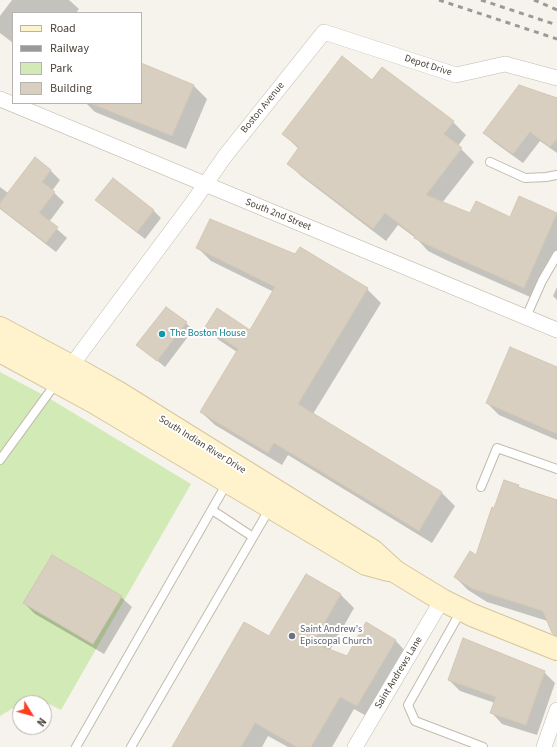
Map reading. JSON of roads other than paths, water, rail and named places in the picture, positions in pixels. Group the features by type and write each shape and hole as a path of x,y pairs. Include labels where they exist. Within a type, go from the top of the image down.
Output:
{"street":[{"name":"Depot Drive","path":"324,32 456,75 505,64 557,78"},
{"name":"Boston Avenue","path":"71,366 225,156 324,32"},
{"name":"South 2nd Street","path":"0,99 204,185 557,330"},
{"name":"South Indian River Drive","path":"0,328 119,393 373,551 396,572 452,605 557,649"},
{"name":"South Indian River Drive","path":"0,351 92,401 366,564 396,572"},
{"name":"Saint Andrews Lane","path":"355,747 452,605"},
{"path":"544,747 557,710"}],"lane":[{"path":"490,162 525,178 557,175"},
{"path":"526,317 542,281 557,254"},
{"path":"0,460 57,382"},
{"path":"481,488 497,448 557,469"},
{"path":"76,747 228,482"},
{"path":"131,747 270,508"},
{"path":"212,510 254,537"},
{"path":"452,605 408,705 415,721 483,747"}],"railway":[{"path":"439,0 557,39"},
{"path":"481,0 557,25"},
{"path":"534,0 557,10"}],"place":[{"name":"The Boston House","path":"162,334"},
{"name":"Saint Andrew's Episcopal Church","path":"292,636"}]}
